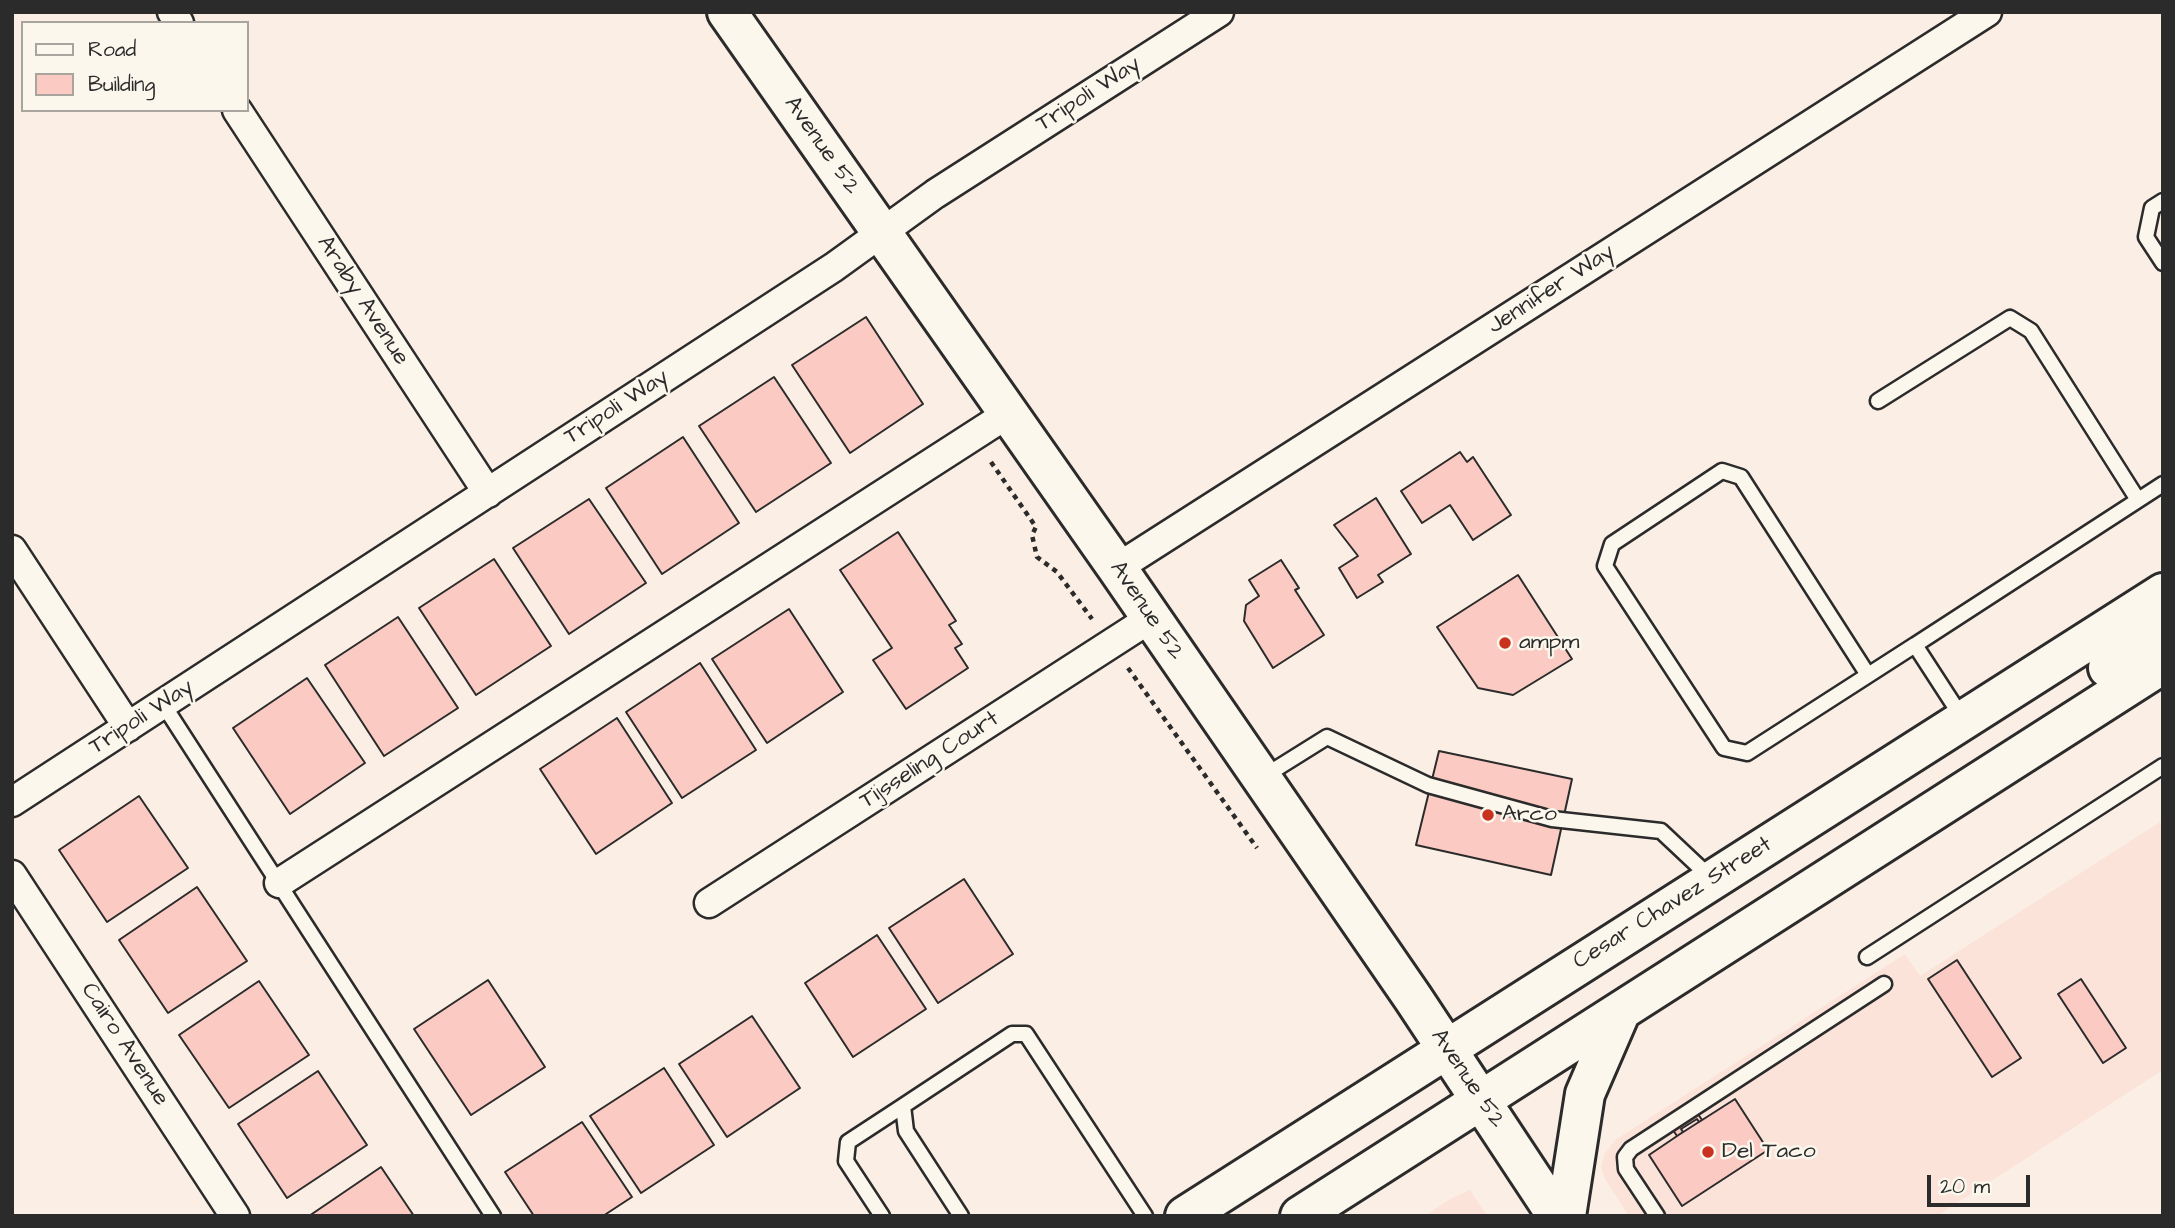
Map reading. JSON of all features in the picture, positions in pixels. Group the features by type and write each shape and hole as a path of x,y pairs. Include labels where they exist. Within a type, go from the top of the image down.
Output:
{"main road":[{"name":"Avenue 52","path":"727,12 1117,568 1446,1048 1557,1216"},
{"name":"Cesar Chavez Street","path":"1185,1216 2163,593"},
{"path":"2031,748 2068,693 2163,632"},
{"path":"1300,1216 2163,664"},
{"path":"1566,1216 1585,1094 1621,1011"}],"street":[{"name":"Tripoli Way","path":"12,802 834,267 935,194 1220,12"},
{"name":"Jennifer Way","path":"1117,568 1987,12"},
{"name":"Araby Avenue","path":"237,112 488,493"},
{"path":"279,883 1009,413"},
{"path":"12,550 128,727"},
{"name":"Tijsseling Court","path":"709,902 1151,618"},
{"name":"Cairo Avenue","path":"12,875 235,1216"}],"lane":[{"path":"2163,201 2152,208 2146,237 2163,263"},
{"path":"1878,401 2010,318 2031,331 2138,500"},
{"path":"1868,675 1741,477 1722,471 1612,544 1605,566 1724,748 1747,753 1915,645 2163,484"},
{"path":"1915,645 1963,720"},
{"path":"163,704 493,1216"},
{"path":"1261,778 1327,737 1428,786 1552,819 1661,831 1712,879"},
{"path":"1867,957 2163,766"},
{"path":"1657,1216 1626,1169 1625,1157 1631,1149 1884,984"},
{"path":"882,1216 846,1161 848,1142 1012,1034 1026,1034 1145,1216"},
{"path":"903,1106 906,1131 961,1216"}],"shaded area":[{"path":"2160,822 2163,827 2163,1070 1937,1216 1629,1216 1605,1179 1601,1167 1604,1155 1615,1140 1905,954 1920,976"},
{"path":"1470,1190 1487,1216 1425,1216 1450,1199"}],"building":[{"path":"866,317 923,404 850,453 792,365"},
{"path":"774,377 831,463 756,512 699,426"},
{"path":"683,437 739,523 662,574 606,488"},
{"path":"1460,452 1467,462 1473,457 1511,515 1473,540 1450,505 1422,523 1401,491"},
{"path":"1376,498 1411,554 1378,575 1383,582 1357,598 1339,568 1358,556 1334,525"},
{"path":"589,499 646,583 569,634 513,548"},
{"path":"898,532 956,621 949,625 962,644 955,648 968,668 906,709 873,660 892,648 840,570"},
{"path":"494,559 551,646 476,695 419,608"},
{"path":"1281,560 1299,588 1295,590 1324,635 1273,668 1244,621 1246,605 1259,596 1249,580"},
{"name":"ampm","path":"1518,575 1572,659 1513,695 1478,688 1437,627"},
{"path":"789,609 843,692 767,743 712,659"},
{"path":"398,617 458,708 384,756 325,665"},
{"path":"700,663 756,750 682,798 626,712"},
{"path":"307,678 365,763 290,814 233,728"},
{"path":"617,718 672,803 596,854 540,769"},
{"path":"1439,751 1572,779 1551,875 1416,845"},
{"path":"139,796 188,868 107,922 59,850"},
{"path":"964,879 1013,954 938,1003 889,928"},
{"path":"197,887 247,961 168,1013 119,940"},
{"path":"877,935 926,1009 853,1057 805,983"},
{"path":"1957,960 2021,1058 1992,1077 1928,979"},
{"path":"2081,979 2126,1048 2103,1063 2058,994"},
{"path":"488,980 545,1067 471,1115 414,1029"},
{"path":"259,981 309,1055 229,1108 179,1035"},
{"path":"752,1016 800,1088 727,1137 679,1064"},
{"path":"664,1068 714,1145 641,1193 590,1116"},
{"path":"318,1071 367,1145 287,1198 238,1124"},
{"name":"Del Taco","path":"1735,1099 1768,1150 1682,1206 1649,1155 1683,1132 1681,1129 1697,1119 1699,1122"},
{"path":"1698,1114 1702,1120 1677,1136 1673,1130"},
{"path":"582,1122 632,1197 603,1216 534,1216 505,1172"},
{"path":"381,1167 414,1216 309,1216"}],"place":[{"name":"ampm","path":"1505,643"},
{"name":"Arco","path":"1488,815"},
{"name":"Del Taco","path":"1708,1152"}]}
